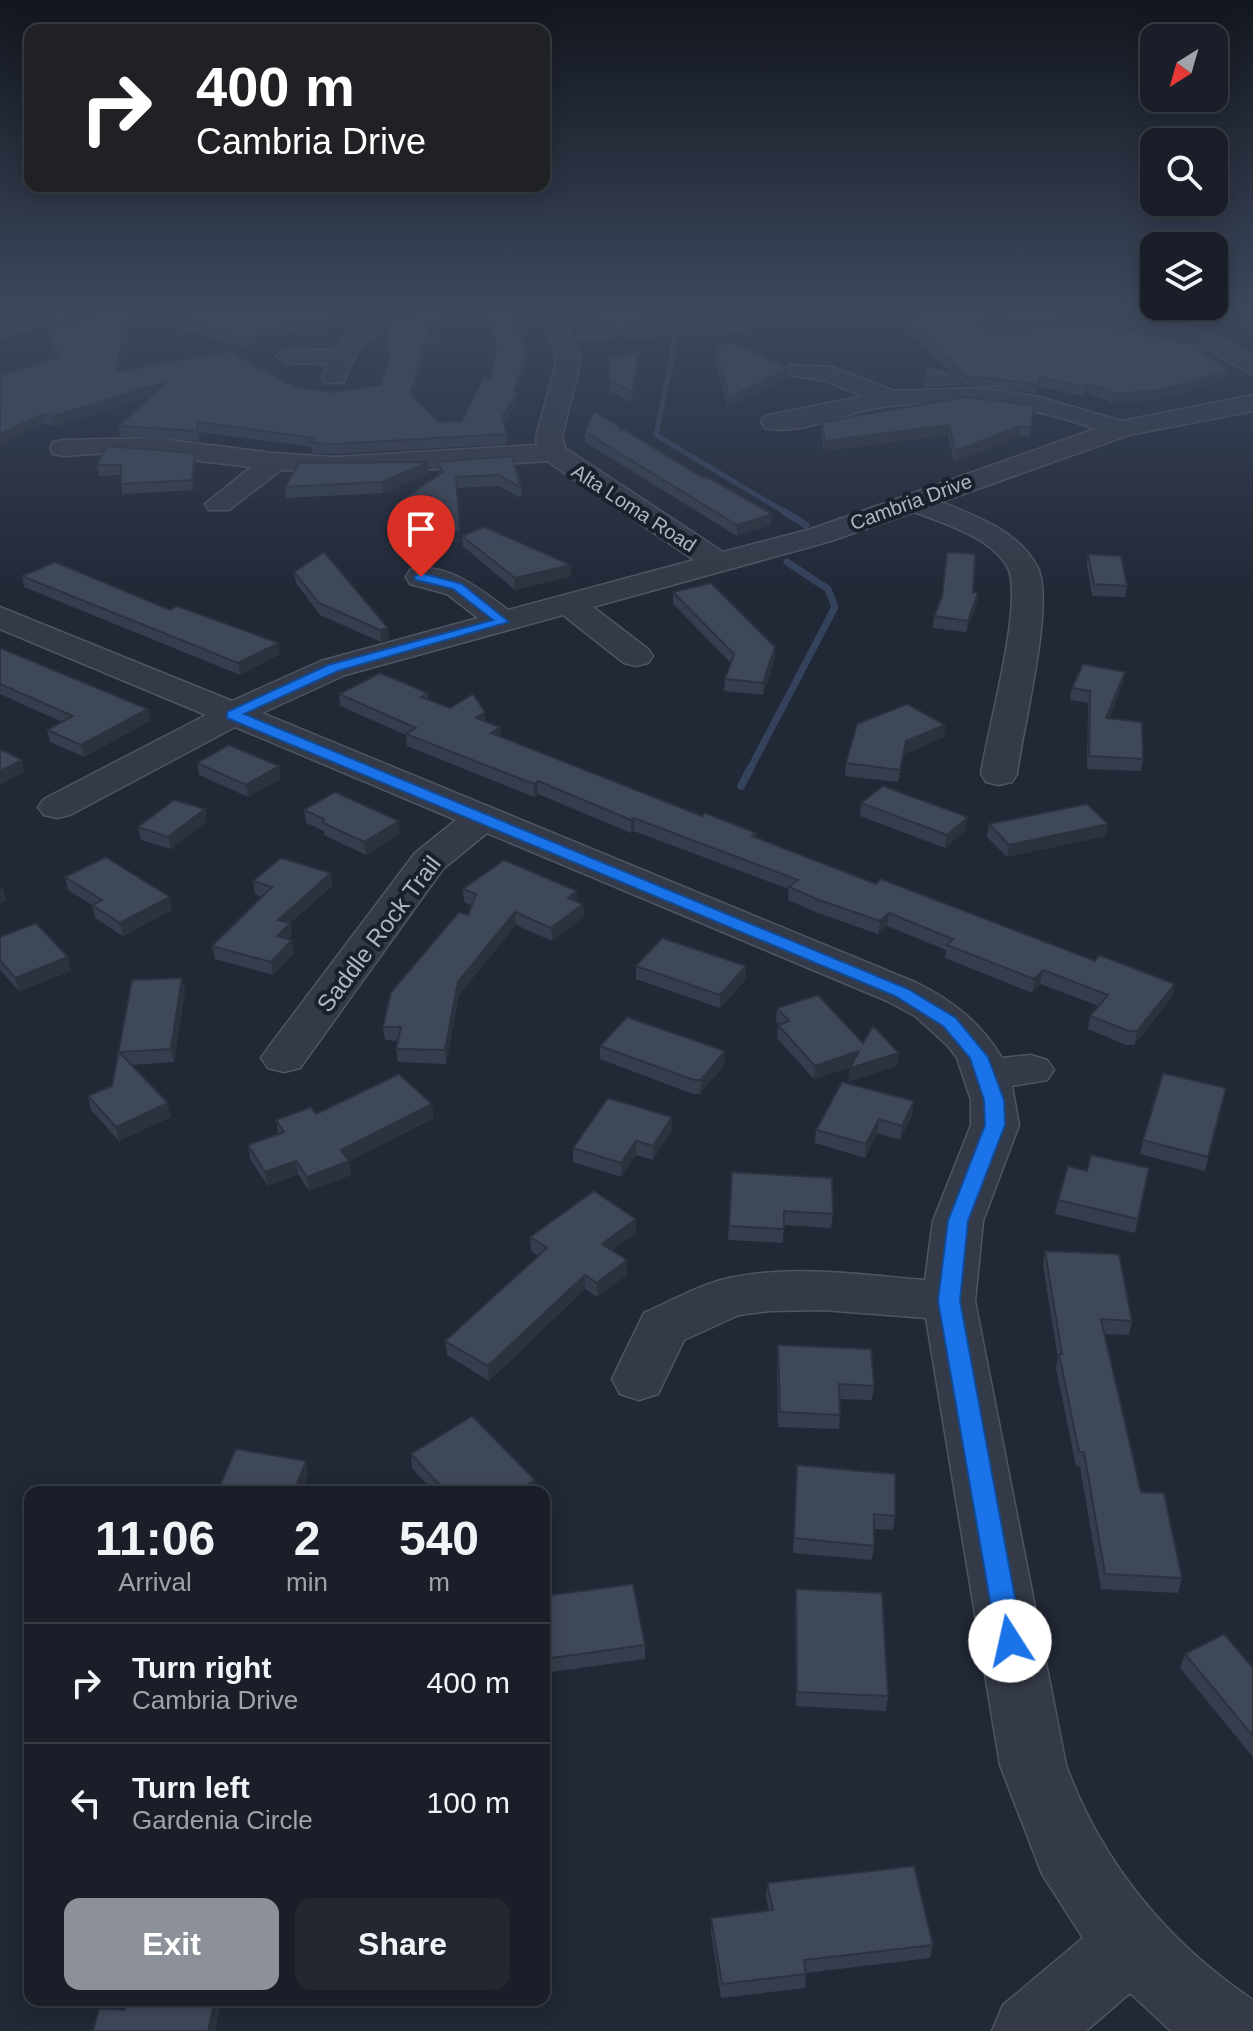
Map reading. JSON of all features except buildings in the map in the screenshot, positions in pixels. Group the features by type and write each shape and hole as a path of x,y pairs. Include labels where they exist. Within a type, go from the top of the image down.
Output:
{"street":[{"name":"Alta Loma Road","path":"557,406 549,437 552,452 720,564"},
{"path":"774,422 808,419 860,406"},
{"path":"1051,406 1120,429"},
{"name":"Cambria Drive","path":"57,807 232,715 333,668 821,535 1120,429 1167,417 1236,406"},
{"path":"63,448 97,442 133,443 276,461 354,464 552,452"},
{"path":"219,504 276,461"},
{"path":"914,501 981,531 1002,545 1024,570 1030,601 1002,673 999,774"},
{"path":"421,577 458,587 503,622"},
{"path":"569,604 636,656"},
{"path":"0,617 930,1007 1009,1072 995,1125 958,1221 949,1301 1033,1765 1052,1821 1083,1878 1134,1942 1183,1991 1233,2031"},
{"name":"Saddle Rock Trail","path":"284,1058 429,861 483,818"},
{"path":"639,1379 663,1327 730,1297 823,1291 949,1301"},
{"path":"1029,2031 1134,1942"}],"waterway":[{"path":"662,406 656,435 788,514"},
{"path":"785,512 806,525"},
{"path":"749,771 835,607 828,589 787,562"},
{"path":"741,786 750,769"}],"route":[{"path":"421,577 458,587 503,622 333,668 280,690 232,715 902,992 950,1022 979,1057 994,1100 995,1125 958,1221 949,1301 1010,1641"}]}
